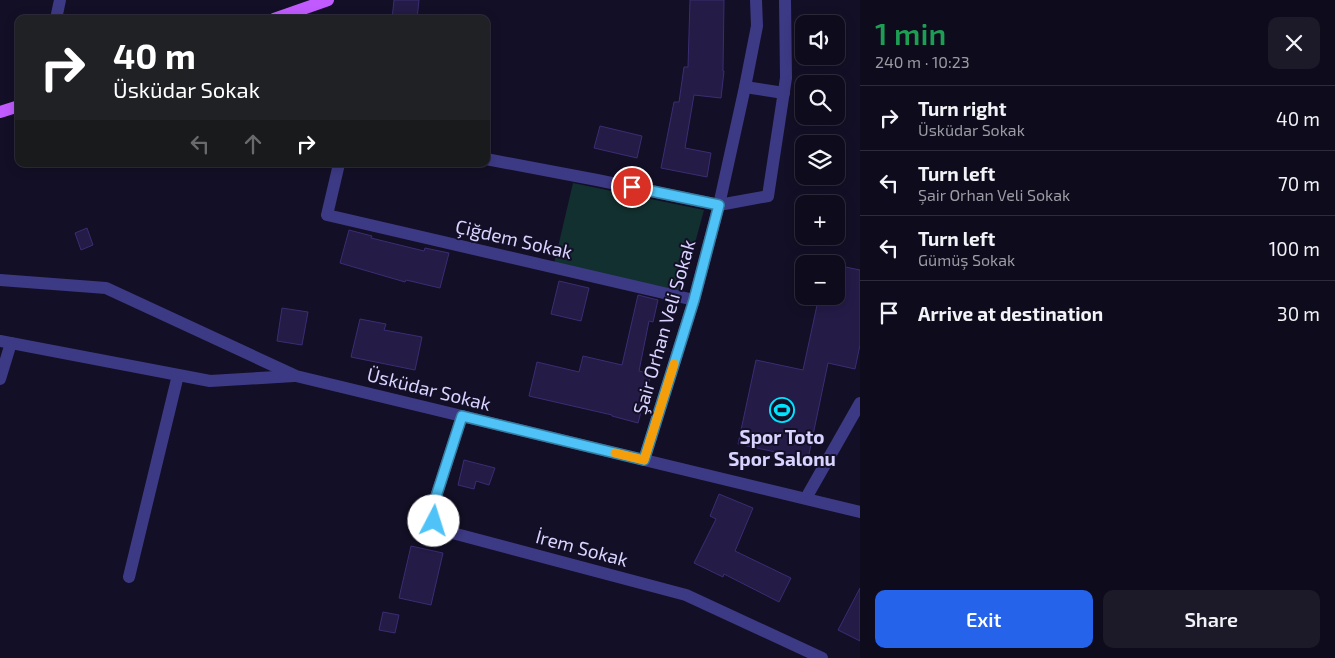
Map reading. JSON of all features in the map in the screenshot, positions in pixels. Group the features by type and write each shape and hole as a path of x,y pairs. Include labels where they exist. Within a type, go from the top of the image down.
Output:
{"main road":[{"path":"285,15 328,0"},
{"path":"0,112 15,107"}],"street":[{"path":"57,15 60,0"},
{"name":"Şair Orhan Veli Sokak","path":"644,460 694,300 719,205 757,26 756,0"},
{"path":"490,161 719,205 768,196 786,78 785,0"},
{"path":"745,88 784,93"},
{"name":"Çiğdem Sokak","path":"338,167 327,215 694,300"},
{"name":"Üsküdar Sokak","path":"0,280 106,288 296,376 860,512"},
{"path":"0,379 5,342 210,382 296,376"},
{"path":"129,577 178,375"},
{"path":"806,498 860,404"},
{"name":"İrem Sokak","path":"462,416 432,509 434,521 445,531 686,595 822,658"}],"green space":[{"path":"573,183 704,210 682,291 554,264"}],"building":[{"path":"394,0 419,0 417,15 392,15"},
{"path":"690,0 724,0 724,71 721,98 694,95 685,148 711,153 707,177 661,168 674,102 679,102 684,67 688,67"},
{"path":"600,126 642,136 637,158 594,148"},
{"path":"87,228 93,245 81,250 75,233"},
{"path":"349,230 372,236 371,238 424,251 425,248 449,253 440,288 406,280 405,282 340,263"},
{"name":"Spor Toto Spor Salonu","path":"845,267 860,270 860,345 855,369 828,363 808,459 738,444 756,360 803,370 817,305 845,305"},
{"path":"559,281 589,288 581,321 551,314"},
{"path":"638,295 658,300 653,322 649,321 639,371 651,374 638,423 612,415 529,396 537,362 579,372 583,356 622,365"},
{"path":"282,308 308,312 302,345 277,341"},
{"path":"360,319 386,324 384,330 422,337 415,370 351,357"},
{"path":"464,460 495,468 489,485 476,481 474,489 458,485"},
{"path":"719,494 753,508 735,551 791,578 779,602 724,574 723,577 694,563 716,519 710,516"},
{"path":"411,546 443,553 431,605 399,598"},
{"path":"860,588 860,641 838,630"},
{"path":"383,612 399,615 395,633 379,630"}],"slow traffic":[{"path":"615,453 644,460 674,364"}],"place":[{"name":"Spor Toto Spor Salonu","path":"782,410"}],"route":[{"path":"434,521 432,509 462,416 644,460 694,300 719,205 632,187"}]}
